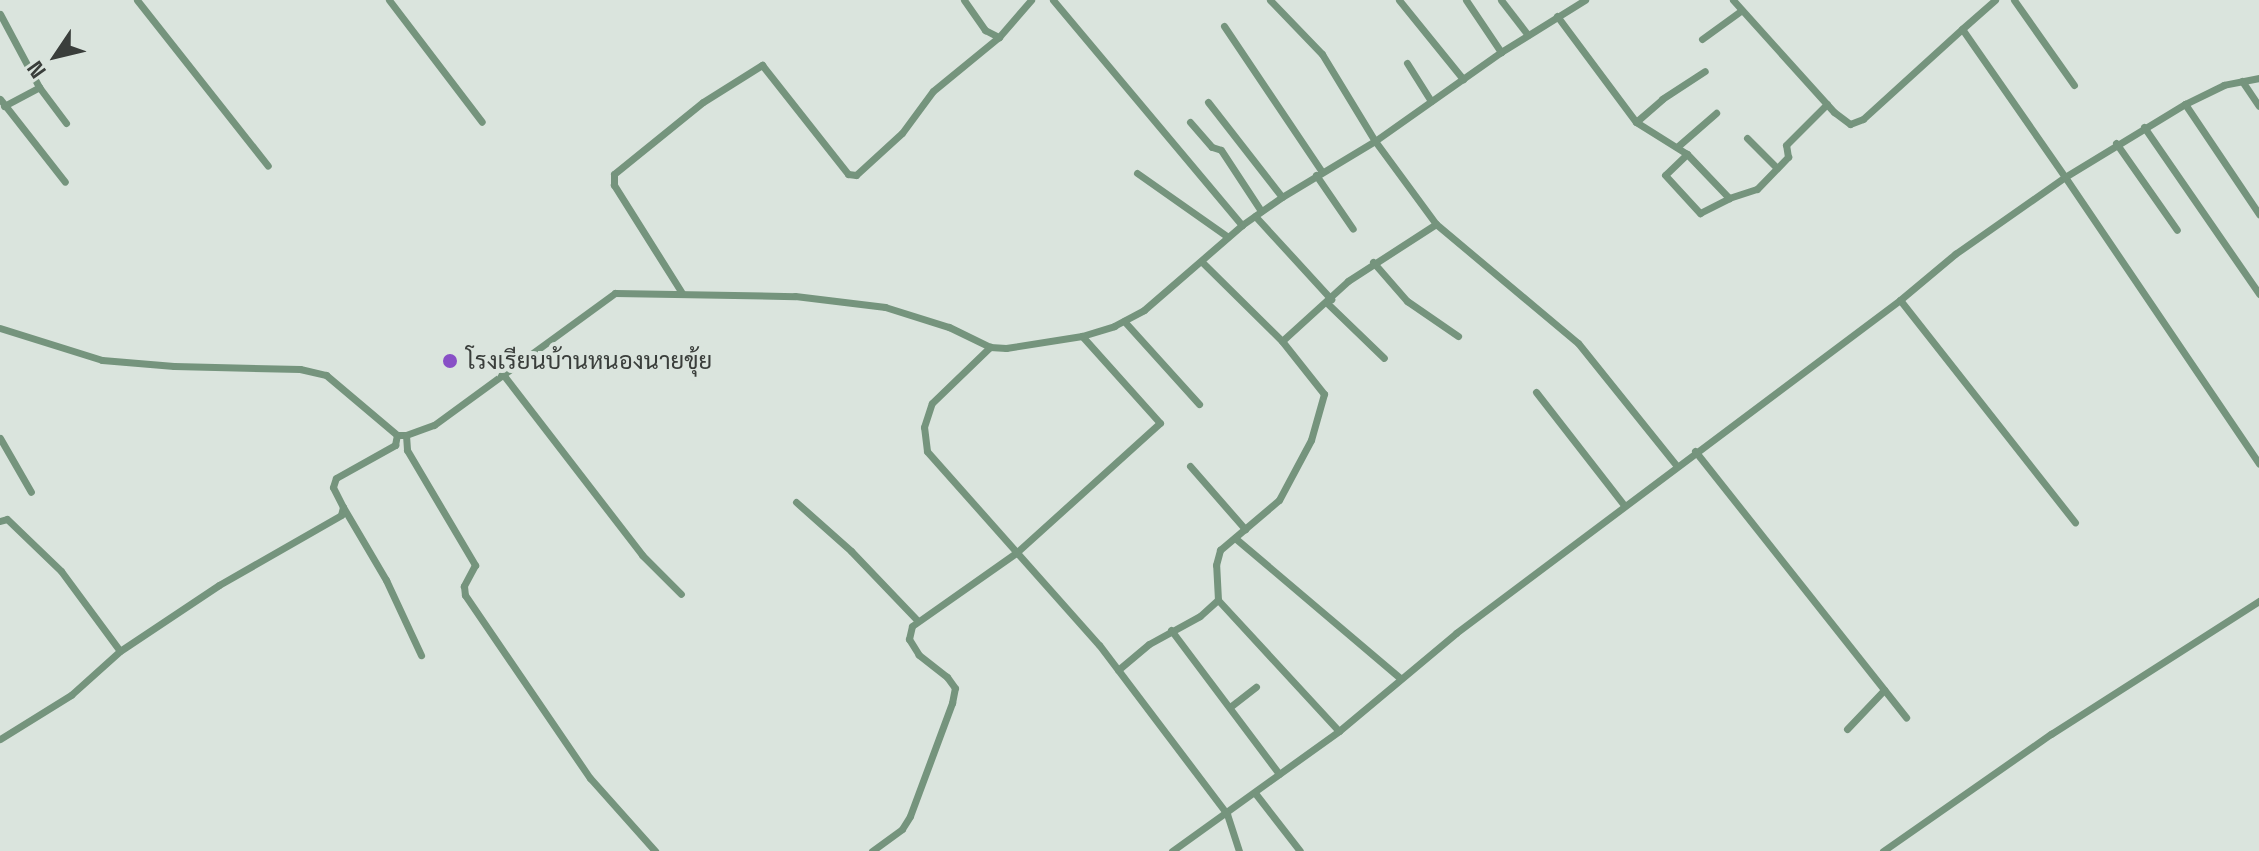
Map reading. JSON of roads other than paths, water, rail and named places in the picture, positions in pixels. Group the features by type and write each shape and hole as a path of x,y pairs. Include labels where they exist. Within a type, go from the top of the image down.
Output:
{"street":[{"path":"137,0 268,166"},
{"path":"389,0 482,122"},
{"path":"964,0 985,30 999,37"},
{"path":"682,293 614,185 614,174 703,102 762,65 848,174 856,175 902,133 933,91 999,37 1031,0"},
{"path":"1053,0 1242,225"},
{"path":"1270,0 1322,54 1375,141 1436,224 1578,343 1676,465"},
{"path":"1399,0 1463,79"},
{"path":"1466,0 1501,52"},
{"path":"1501,0 1528,35"},
{"path":"0,328 102,360 174,366 300,369 326,375 397,435 434,425 615,293 795,296 885,307 949,327 990,347 1006,348 1082,336 1124,321 1144,310 1242,225 1375,141 1570,4 1585,0"},
{"path":"1733,0 1827,104 1850,124 1863,119 1995,0"},
{"path":"2014,0 2074,85"},
{"path":"1702,39 1742,10"},
{"path":"0,14 39,87 66,123"},
{"path":"1557,16 1636,122 1687,154 1729,198"},
{"path":"1224,26 1353,229"},
{"path":"1962,29 2259,464"},
{"path":"1407,63 1431,101"},
{"path":"1636,122 1662,99 1705,71"},
{"path":"1172,851 1339,731 1400,678 1676,465 1900,300 1955,254 2116,143 2185,104 2242,81 2259,78"},
{"path":"2242,81 2259,106"},
{"path":"39,87 2,102 65,182"},
{"path":"1208,102 1282,197"},
{"path":"1687,154 1665,175 1700,213 1729,198 1757,189 1788,157 1786,145 1827,104"},
{"path":"2185,104 2259,214"},
{"path":"1677,147 1716,113"},
{"path":"1190,122 1212,147 1221,150 1258,214 1329,301 1384,358"},
{"path":"2144,127 2259,294"},
{"path":"1747,138 1777,168"},
{"path":"2116,143 2177,230"},
{"path":"1137,173 1228,237"},
{"path":"1282,341 1373,262 1436,224"},
{"path":"1202,262 1282,341 1324,394 1298,467 1279,500 1220,550 1216,565 1218,600 1339,731"},
{"path":"1373,262 1407,301 1458,336"},
{"path":"1900,300 2075,522"},
{"path":"1124,321 1199,404"},
{"path":"872,851 902,829 910,816 955,688 947,677 919,655 908,632 917,620 1016,553 1160,423 1082,336"},
{"path":"990,347 932,403 924,427 927,451 1118,670 1227,814 1239,851"},
{"path":"502,373 642,555 681,594"},
{"path":"1536,392 1624,505"},
{"path":"397,435 395,445 336,478 333,487 386,580 421,655"},
{"path":"406,435 407,450 475,565 464,586 465,595 590,778 655,851"},
{"path":"0,438 31,492"},
{"path":"1695,451 1906,717"},
{"path":"1190,466 1245,529"},
{"path":"796,502 917,620"},
{"path":"0,739 71,695 120,651 231,577 341,515 343,507"},
{"path":"0,521 7,519 61,571 120,651"},
{"path":"1235,538 1400,678"},
{"path":"1118,670 1171,630 1200,616 1218,600"},
{"path":"1883,851 2051,734 2259,601"},
{"path":"1171,630 1279,774"},
{"path":"1230,707 1256,687"},
{"path":"1847,729 1884,690"},
{"path":"1255,793 1300,851"}],"place":[{"name":"โรงเรียนบ้านหนองนายขุ้ย","path":"450,361"}]}
